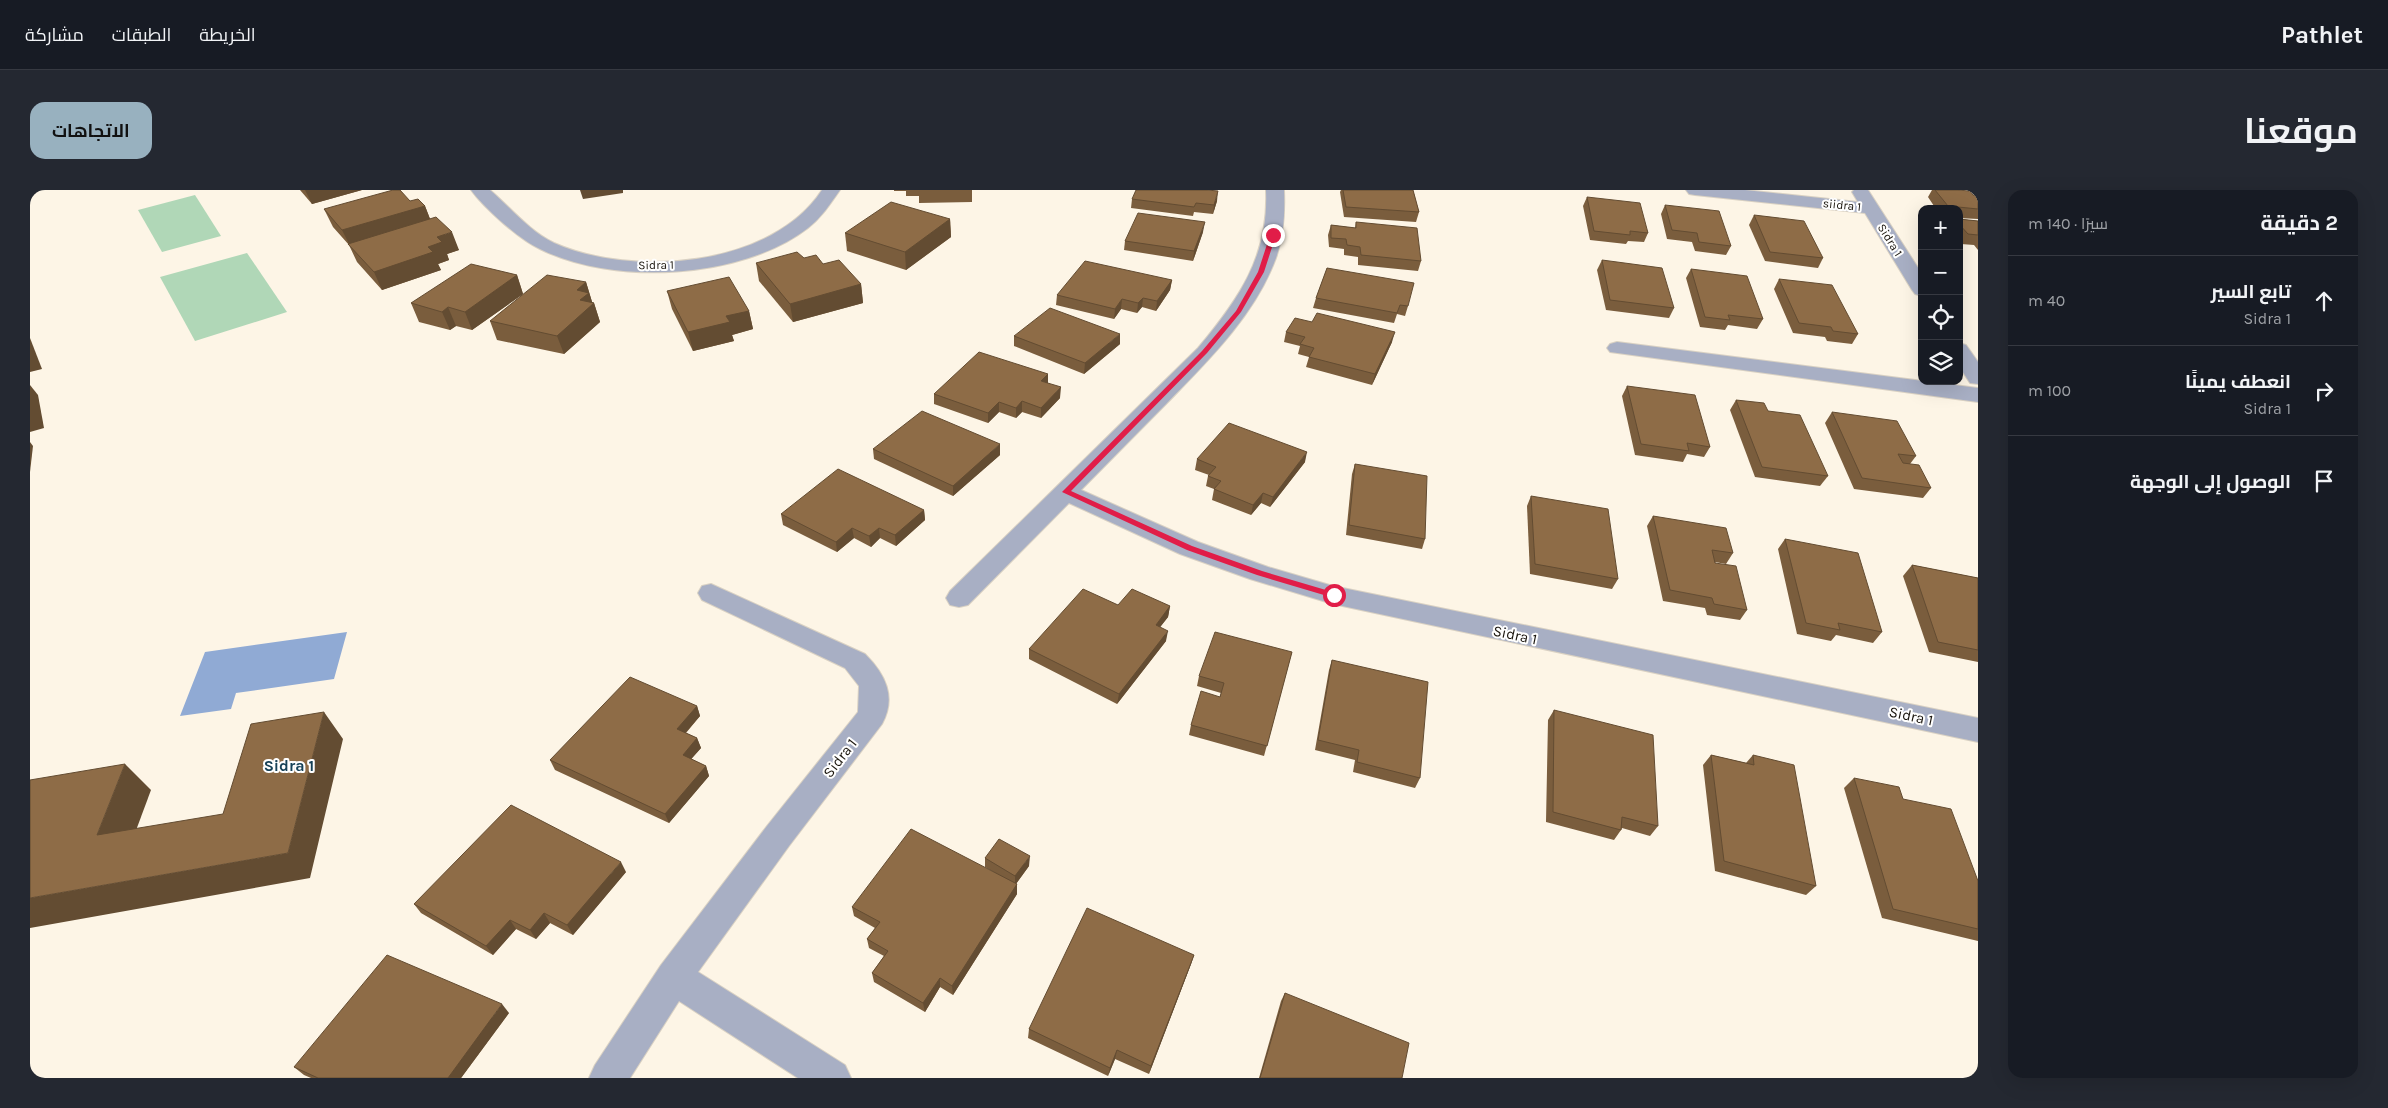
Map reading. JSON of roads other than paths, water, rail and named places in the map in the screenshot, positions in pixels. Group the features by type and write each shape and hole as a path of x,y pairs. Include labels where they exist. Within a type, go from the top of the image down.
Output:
{"street":[{"name":"Sidra 1","path":"480,190 524,230 545,245 576,258 616,265 661,267 709,261 753,249 788,233 810,217 831,190"},
{"path":"960,598 1205,352 1239,311 1261,272 1273,235 1275,190"},
{"name":"siidra 1","path":"1695,190 1870,208"},
{"name":"Sidra 1","path":"1860,190 1918,284"},
{"path":"1617,348 1978,395"},
{"path":"1963,355 1978,378"},
{"name":"Sidra 1","path":"1066,492 1189,548 1259,573 1334,595 1439,619 1978,730"},
{"name":"Sidra 1","path":"608,1078 674,977 778,836 872,716 876,696 870,676 855,661 711,593"},
{"path":"674,977 832,1078"}],"water":[{"path":"347,632 334,679 236,693 231,709 180,716 205,652"}],"district":[{"name":"Sidra 1","path":"289,765"}]}
